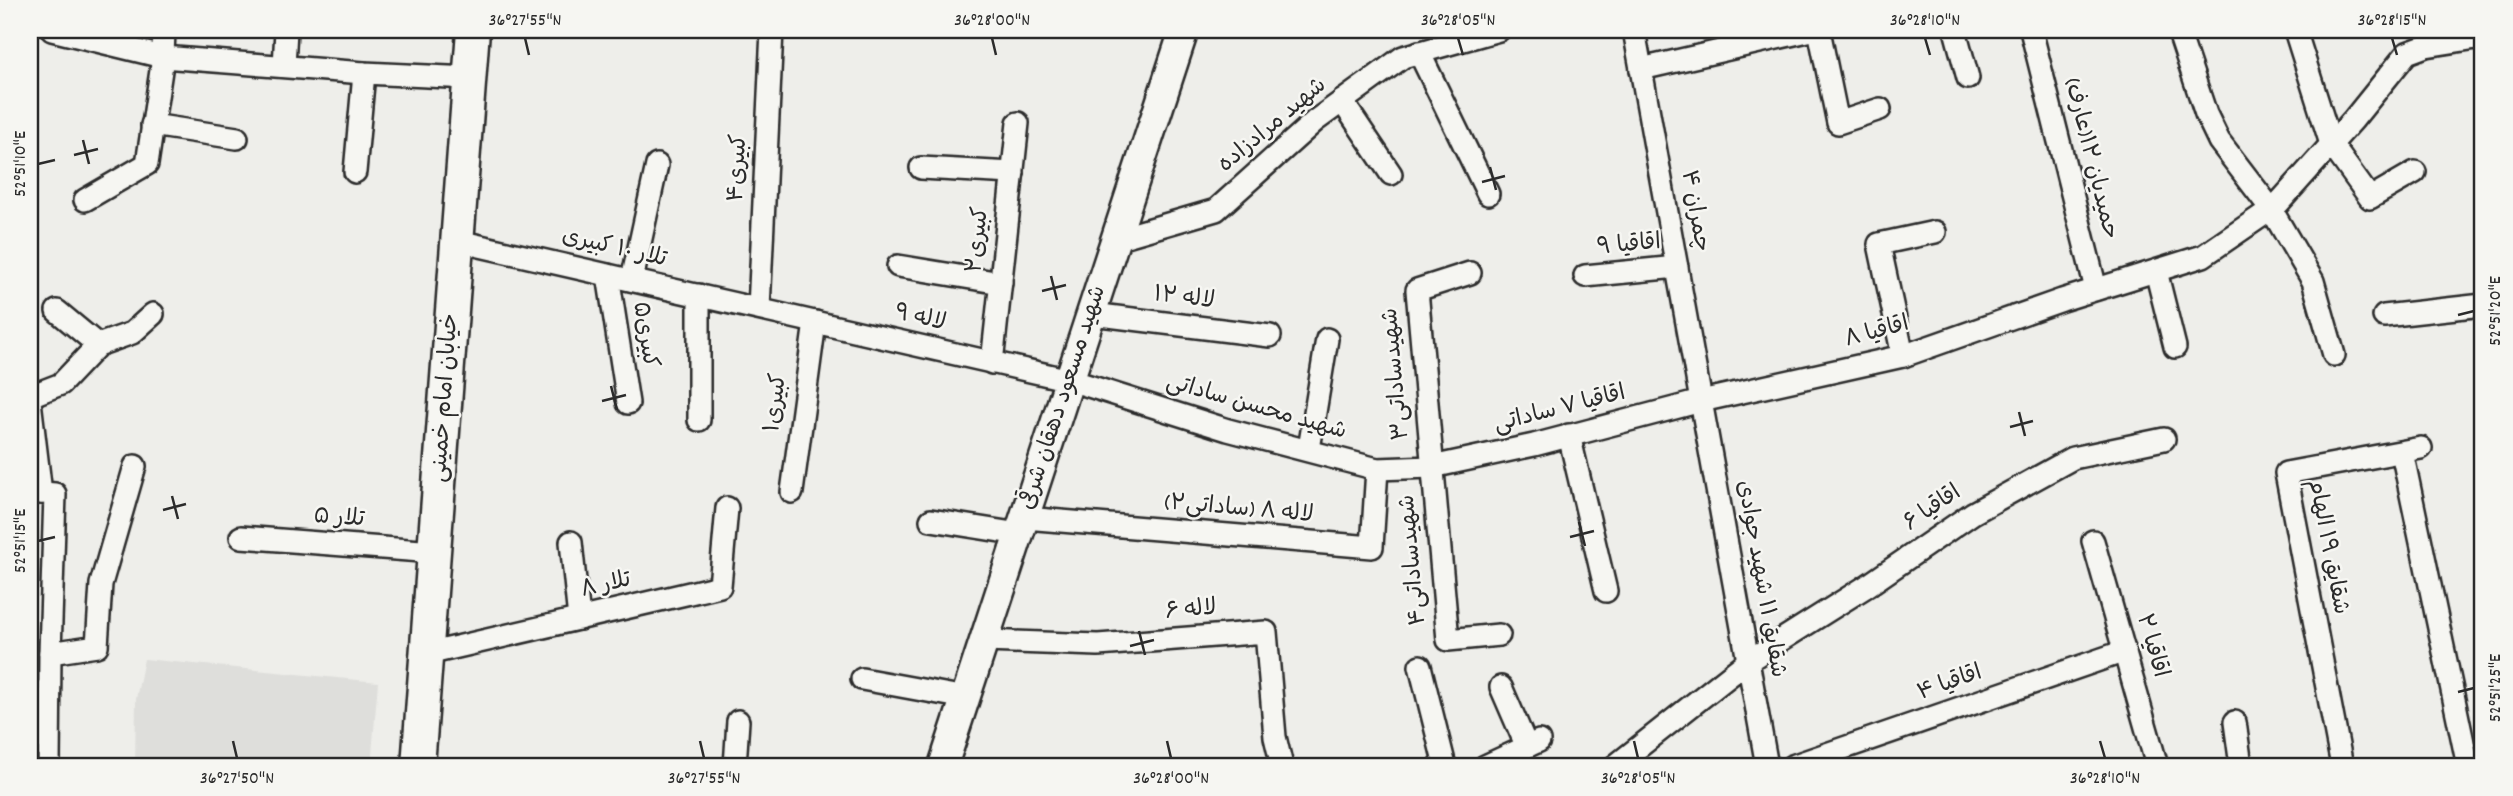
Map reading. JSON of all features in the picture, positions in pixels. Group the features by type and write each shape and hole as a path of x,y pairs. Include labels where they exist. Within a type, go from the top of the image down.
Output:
{"main road":[{"name":"خیابان امام خمینی","path":"419,766 473,30"},
{"name":"شهید مسعود دهقان شرقی","path":"943,766 1184,30"}],"street":[{"path":"52,30 163,57 364,73 470,78"},
{"path":"85,200 147,164 163,57 164,30"},
{"path":"284,66 286,30"},
{"name":"کبیری۴","path":"759,309 772,30"},
{"name":"شهید مرادزاده","path":"1116,239 1216,210 1315,121 1403,57 1458,35 1499,30"},
{"name":"چمران ۴","path":"1634,30 1701,401"},
{"path":"1642,69 1812,30"},
{"path":"1819,30 1838,123 1880,108"},
{"path":"1955,30 1968,78"},
{"path":"2178,30 2206,114 2220,141 2271,209 2313,281 2334,355"},
{"path":"2295,30 2332,144 2371,198 2415,172"},
{"name":"حمیدیان ۱۲(عارف)","path":"2032,36 2096,289"},
{"name":"اقاقیا ۸","path":"1701,401 1903,356 2062,300 2203,256 2271,209 2332,144 2407,53 2426,46 2483,37"},
{"path":"1419,52 1488,194"},
{"path":"355,172 364,73"},
{"path":"1342,101 1391,174"},
{"name":"کبیری۲","path":"992,363 1018,123"},
{"path":"152,125 237,138"},
{"path":"632,280 657,165"},
{"path":"921,168 1013,173"},
{"path":"1903,356 1879,244 1936,232"},
{"name":"تلار ۱۰ کبیری","path":"458,241 759,309"},
{"path":"898,265 1001,283"},
{"name":"اقاقیا ۹","path":"1586,276 1677,267"},
{"path":"2156,271 2175,347"},
{"name":"شهیدساداتی۳","path":"1432,467 1417,290 1470,273"},
{"name":"کبیری۵","path":"608,275 628,403"},
{"path":"699,295 699,420"},
{"path":"2384,316 2483,305"},
{"name":"لاله ۹","path":"759,309 1070,380"},
{"path":"57,311 98,345"},
{"path":"49,766 40,698 50,653 55,494 35,493 30,398 61,384 98,345 132,333 153,314"},
{"name":"لاله ۱۲","path":"1091,314 1270,336"},
{"name":"کبیری۱","path":"792,492 814,322"},
{"path":"1309,449 1326,340"},
{"name":"شهید محسن ساداتی","path":"1070,380 1228,430 1309,449 1377,469 1432,467"},
{"name":"اقاقیا ۷ ساداتی","path":"1432,467 1701,401"},
{"name":"شقایق ۱۱ شهید جوادی","path":"1701,401 1767,766"},
{"path":"1569,435 1606,591"},
{"name":"اقاقیا ۶","path":"1615,766 1748,661 1867,586 1973,513 2073,458 2164,439"},
{"name":"شقایق ۱۹ الهام","path":"2342,766 2286,473 2412,450 2468,766"},
{"path":"50,653 97,646 101,584 135,466"},
{"name":"شهیدساداتی۴","path":"1432,467 1448,640 1499,635"},
{"name":"لاله ۸ (ساداتی۲)","path":"1022,526 1372,547 1377,469"},
{"name":"تلار ۸","path":"427,654 720,586 727,508"},
{"path":"931,520 1022,526"},
{"name":"تلار ۵","path":"241,537 434,552"},
{"name":"اقاقیا ۲","path":"2093,541 2157,766"},
{"path":"571,542 579,619"},
{"name":"لاله ۶","path":"984,641 1098,645 1266,632 1275,737 1282,766"},
{"name":"اقاقیا ۴","path":"1792,766 2125,651"},
{"path":"1420,666 1445,766"},
{"path":"862,679 965,698"},
{"path":"1485,766 1525,752 1501,687"},
{"path":"735,766 737,721"},
{"path":"2235,722 2241,766"}],"shaded area":[{"path":"144,659 378,682 371,766 135,766 136,699"}]}
